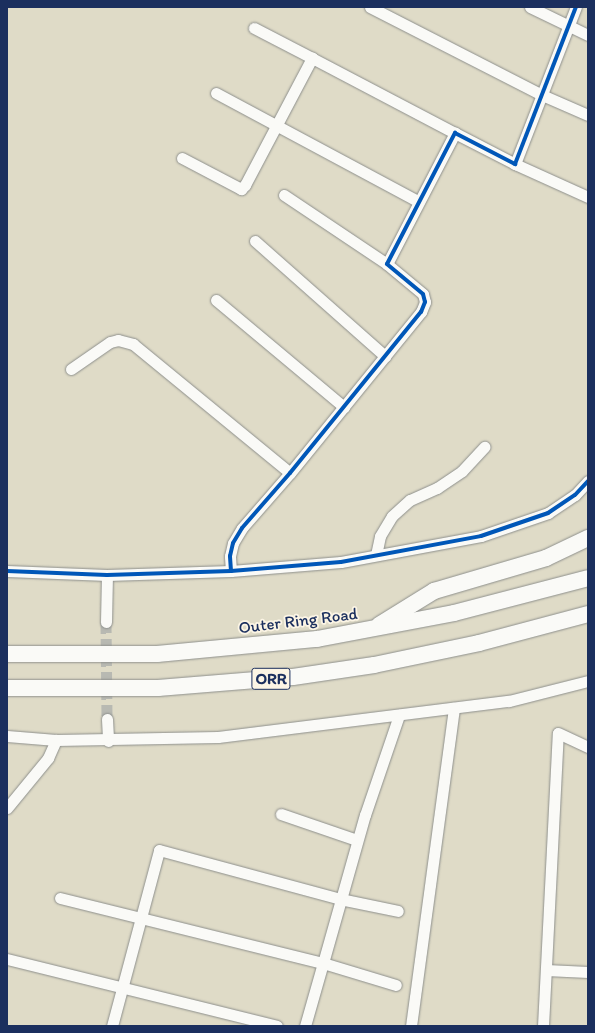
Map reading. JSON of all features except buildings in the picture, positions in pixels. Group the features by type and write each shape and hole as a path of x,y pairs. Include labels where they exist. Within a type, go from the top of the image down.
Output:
{"highway":[{"path":"368,631 434,591 546,558 588,538"},
{"name":"Outer Ring Road","path":"7,654 110,655 203,651 283,643 368,631 488,605 588,578"},
{"name":"ORR","path":"7,688 158,688 300,676 374,665 479,643 588,614"}],"street":[{"path":"370,7 542,95 588,115"},
{"path":"530,7 568,27 588,35"},
{"path":"515,164 576,7"},
{"path":"254,28 515,164 588,197"},
{"path":"182,158 241,189 245,185 275,125 312,58"},
{"path":"216,93 419,202"},
{"path":"387,264 455,133"},
{"path":"231,571 231,550 242,528 290,473 421,312 425,302 423,294 387,264 284,195"},
{"path":"256,241 385,356"},
{"path":"216,300 344,407"},
{"path":"71,369 110,342 118,340 133,344 290,473"},
{"path":"376,556 380,536 392,516 410,500 437,488 462,471 484,447"},
{"path":"7,571 107,575 231,571 341,562 481,536 548,512 575,495 588,481"},
{"path":"106,622 107,575"},
{"path":"7,736 56,740 108,741 218,737 509,701 588,681"},
{"path":"411,1026 454,708"},
{"path":"306,1026 357,840 399,715"},
{"path":"107,719 108,741"},
{"path":"543,1026 558,733 588,747"},
{"path":"7,808 48,758 56,740"},
{"path":"281,814 357,840"},
{"path":"112,1026 142,918 158,852 162,849 340,899 398,911"},
{"path":"60,898 323,963 396,985"},
{"path":"7,959 122,986 278,1026"},
{"path":"546,970 588,972"}],"tunnel":[{"path":"106,622 107,719"}],"cycle path":[{"path":"231,571 230,556 233,543 242,528 290,473 421,312 425,302 423,294 387,264 455,133 515,164 576,7"},
{"path":"7,571 107,575 231,571 341,562 481,536 548,513 575,495 588,481"}]}
